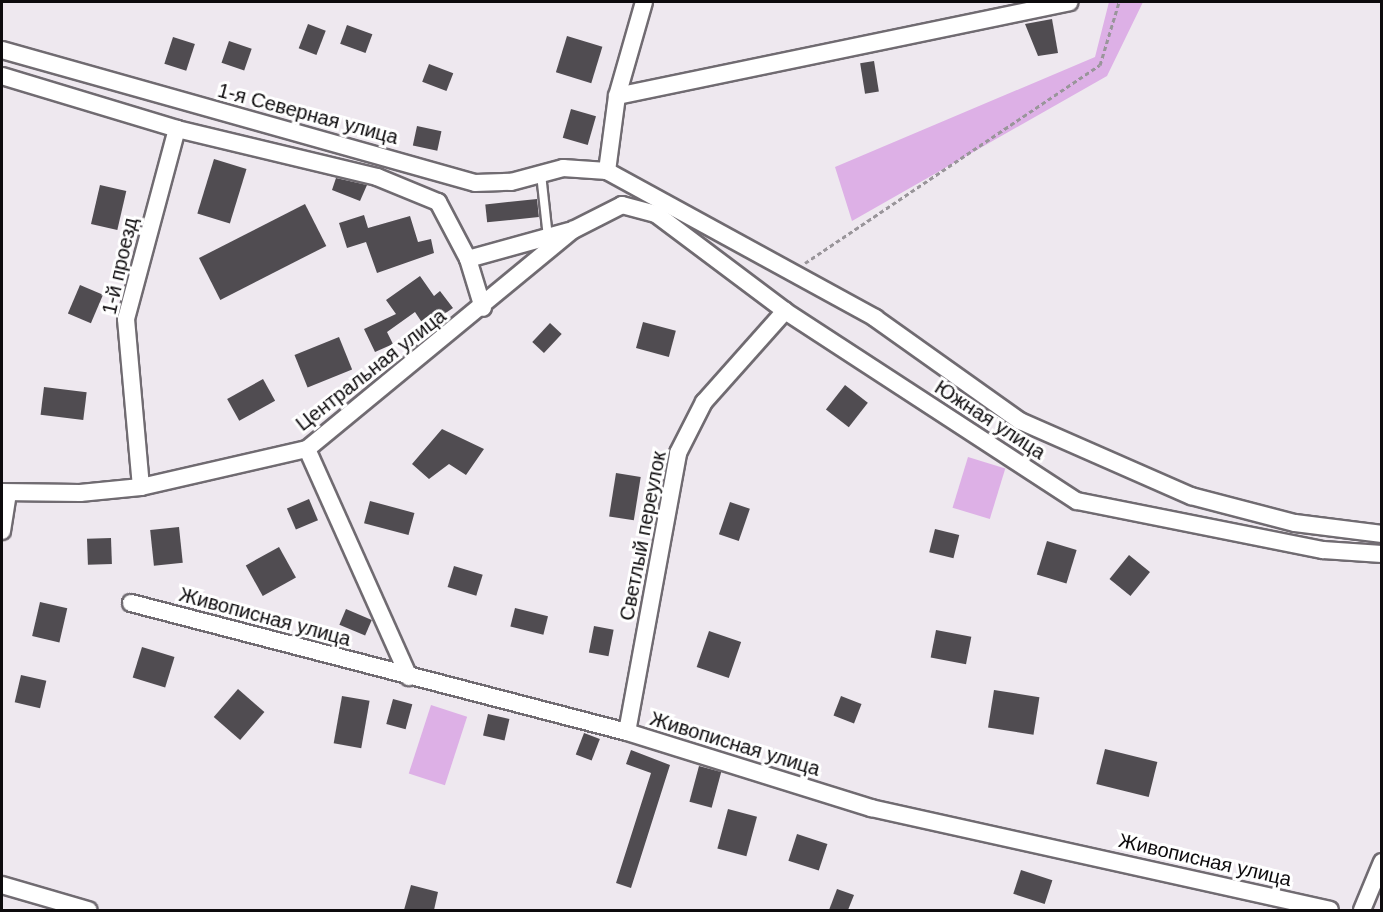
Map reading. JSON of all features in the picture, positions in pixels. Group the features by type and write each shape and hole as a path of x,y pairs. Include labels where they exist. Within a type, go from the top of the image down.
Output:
{"street":[{"path":"644,2 617,96 607,171 875,318 1020,421 1191,496 1295,523 1382,534"},
{"path":"617,96 1069,2"},
{"name":"1-я Северная улица","path":"2,50 475,183 511,182 563,168 607,171"},
{"path":"2,76 177,129 377,177 438,202 468,258 483,308"},
{"name":"1-й проезд","path":"141,487 126,319 177,129"},
{"name":"Центральная улица","path":"5,493 141,487 307,449 483,308 573,230 622,206"},
{"name":"Южная улица","path":"622,206 656,214 785,311 1077,501 1323,550 1382,554"},
{"path":"468,258 573,230"},
{"name":"Светлый переулок","path":"627,732 678,453 704,402 785,311"},
{"path":"307,449 410,677"},
{"path":"2,531 5,493"},
{"name":"Живописная улица","path":"131,603 627,732 871,808 1330,910"},
{"path":"1362,910 1382,862"},
{"path":"2,885 88,910"}],"lane":[{"path":"542,174 548,237"}],"path":[{"path":"790,272 1100,65 1119,2"}],"shaded area":[{"path":"1109,2 1143,2 1107,76 852,221 835,167 1095,57"},
{"path":"968,457 1005,468 990,519 953,508"},
{"path":"431,705 467,717 445,785 409,773"}],"building":[{"path":"1052,19 1058,53 1038,56 1025,24"},
{"path":"308,24 326,31 316,55 299,48"},
{"path":"347,25 372,34 366,53 340,44"},
{"path":"567,36 602,47 591,83 556,72"},
{"path":"173,37 195,44 186,71 164,64"},
{"path":"229,41 252,49 244,71 222,63"},
{"path":"874,61 879,92 865,94 860,63"},
{"path":"429,64 453,73 446,91 422,82"},
{"path":"571,109 596,116 588,145 563,138"},
{"path":"417,126 441,131 437,151 413,146"},
{"path":"214,159 247,169 230,223 197,214"},
{"path":"336,178 367,185 360,201 332,190"},
{"path":"100,185 126,191 117,230 91,224"},
{"path":"537,199 539,217 487,222 485,204"},
{"path":"305,204 326,246 220,300 199,258"},
{"path":"364,215 368,228 410,216 418,242 431,239 434,253 377,273 366,242 347,248 339,223"},
{"path":"420,276 434,296 440,291 453,308 425,327 415,312 387,332 393,344 375,352 364,329 396,314 386,300"},
{"path":"80,285 103,295 91,323 68,314"},
{"path":"643,322 676,331 669,357 636,348"},
{"path":"550,323 562,334 544,353 532,342"},
{"path":"339,337 352,369 308,387 294,355"},
{"path":"263,379 275,401 239,421 227,399"},
{"path":"845,385 868,403 849,427 826,409"},
{"path":"44,387 87,392 83,420 41,415"},
{"path":"442,429 484,449 466,475 449,464 429,479 412,464"},
{"path":"616,473 641,477 634,520 609,516"},
{"path":"309,499 318,520 296,530 287,508"},
{"path":"370,501 414,513 408,535 364,523"},
{"path":"730,502 750,509 739,541 719,534"},
{"path":"179,527 183,563 154,566 150,530"},
{"path":"935,529 959,535 953,558 929,552"},
{"path":"111,538 112,564 88,565 87,539"},
{"path":"1047,541 1077,550 1066,584 1037,574"},
{"path":"279,547 296,578 263,596 246,565"},
{"path":"1129,555 1150,572 1130,596 1109,579"},
{"path":"454,566 483,575 476,596 448,587"},
{"path":"40,602 67,608 59,642 32,636"},
{"path":"515,608 548,616 543,635 510,626"},
{"path":"346,609 372,620 365,636 339,625"},
{"path":"594,626 614,630 608,656 589,653"},
{"path":"936,630 971,637 966,664 931,657"},
{"path":"709,631 741,642 729,678 697,667"},
{"path":"142,647 175,657 165,688 133,678"},
{"path":"21,675 46,681 40,708 15,702"},
{"path":"238,689 264,712 240,740 214,717"},
{"path":"994,690 1039,697 1033,735 988,728"},
{"path":"342,696 370,701 361,748 334,743"},
{"path":"841,696 862,704 854,723 833,716"},
{"path":"393,699 412,704 406,729 386,724"},
{"path":"488,714 509,719 504,740 483,735"},
{"path":"584,733 600,739 592,761 576,754"},
{"path":"1105,749 1157,762 1149,797 1096,784"},
{"path":"631,750 670,765 631,888 616,883 651,773 626,764"},
{"path":"699,766 721,772 712,808 689,802"},
{"path":"728,809 757,817 746,856 717,849"},
{"path":"797,834 827,844 819,871 788,861"},
{"path":"1021,870 1052,880 1045,904 1013,894"},
{"path":"411,885 438,892 434,910 404,910"},
{"path":"837,889 854,895 848,910 829,910"}]}
